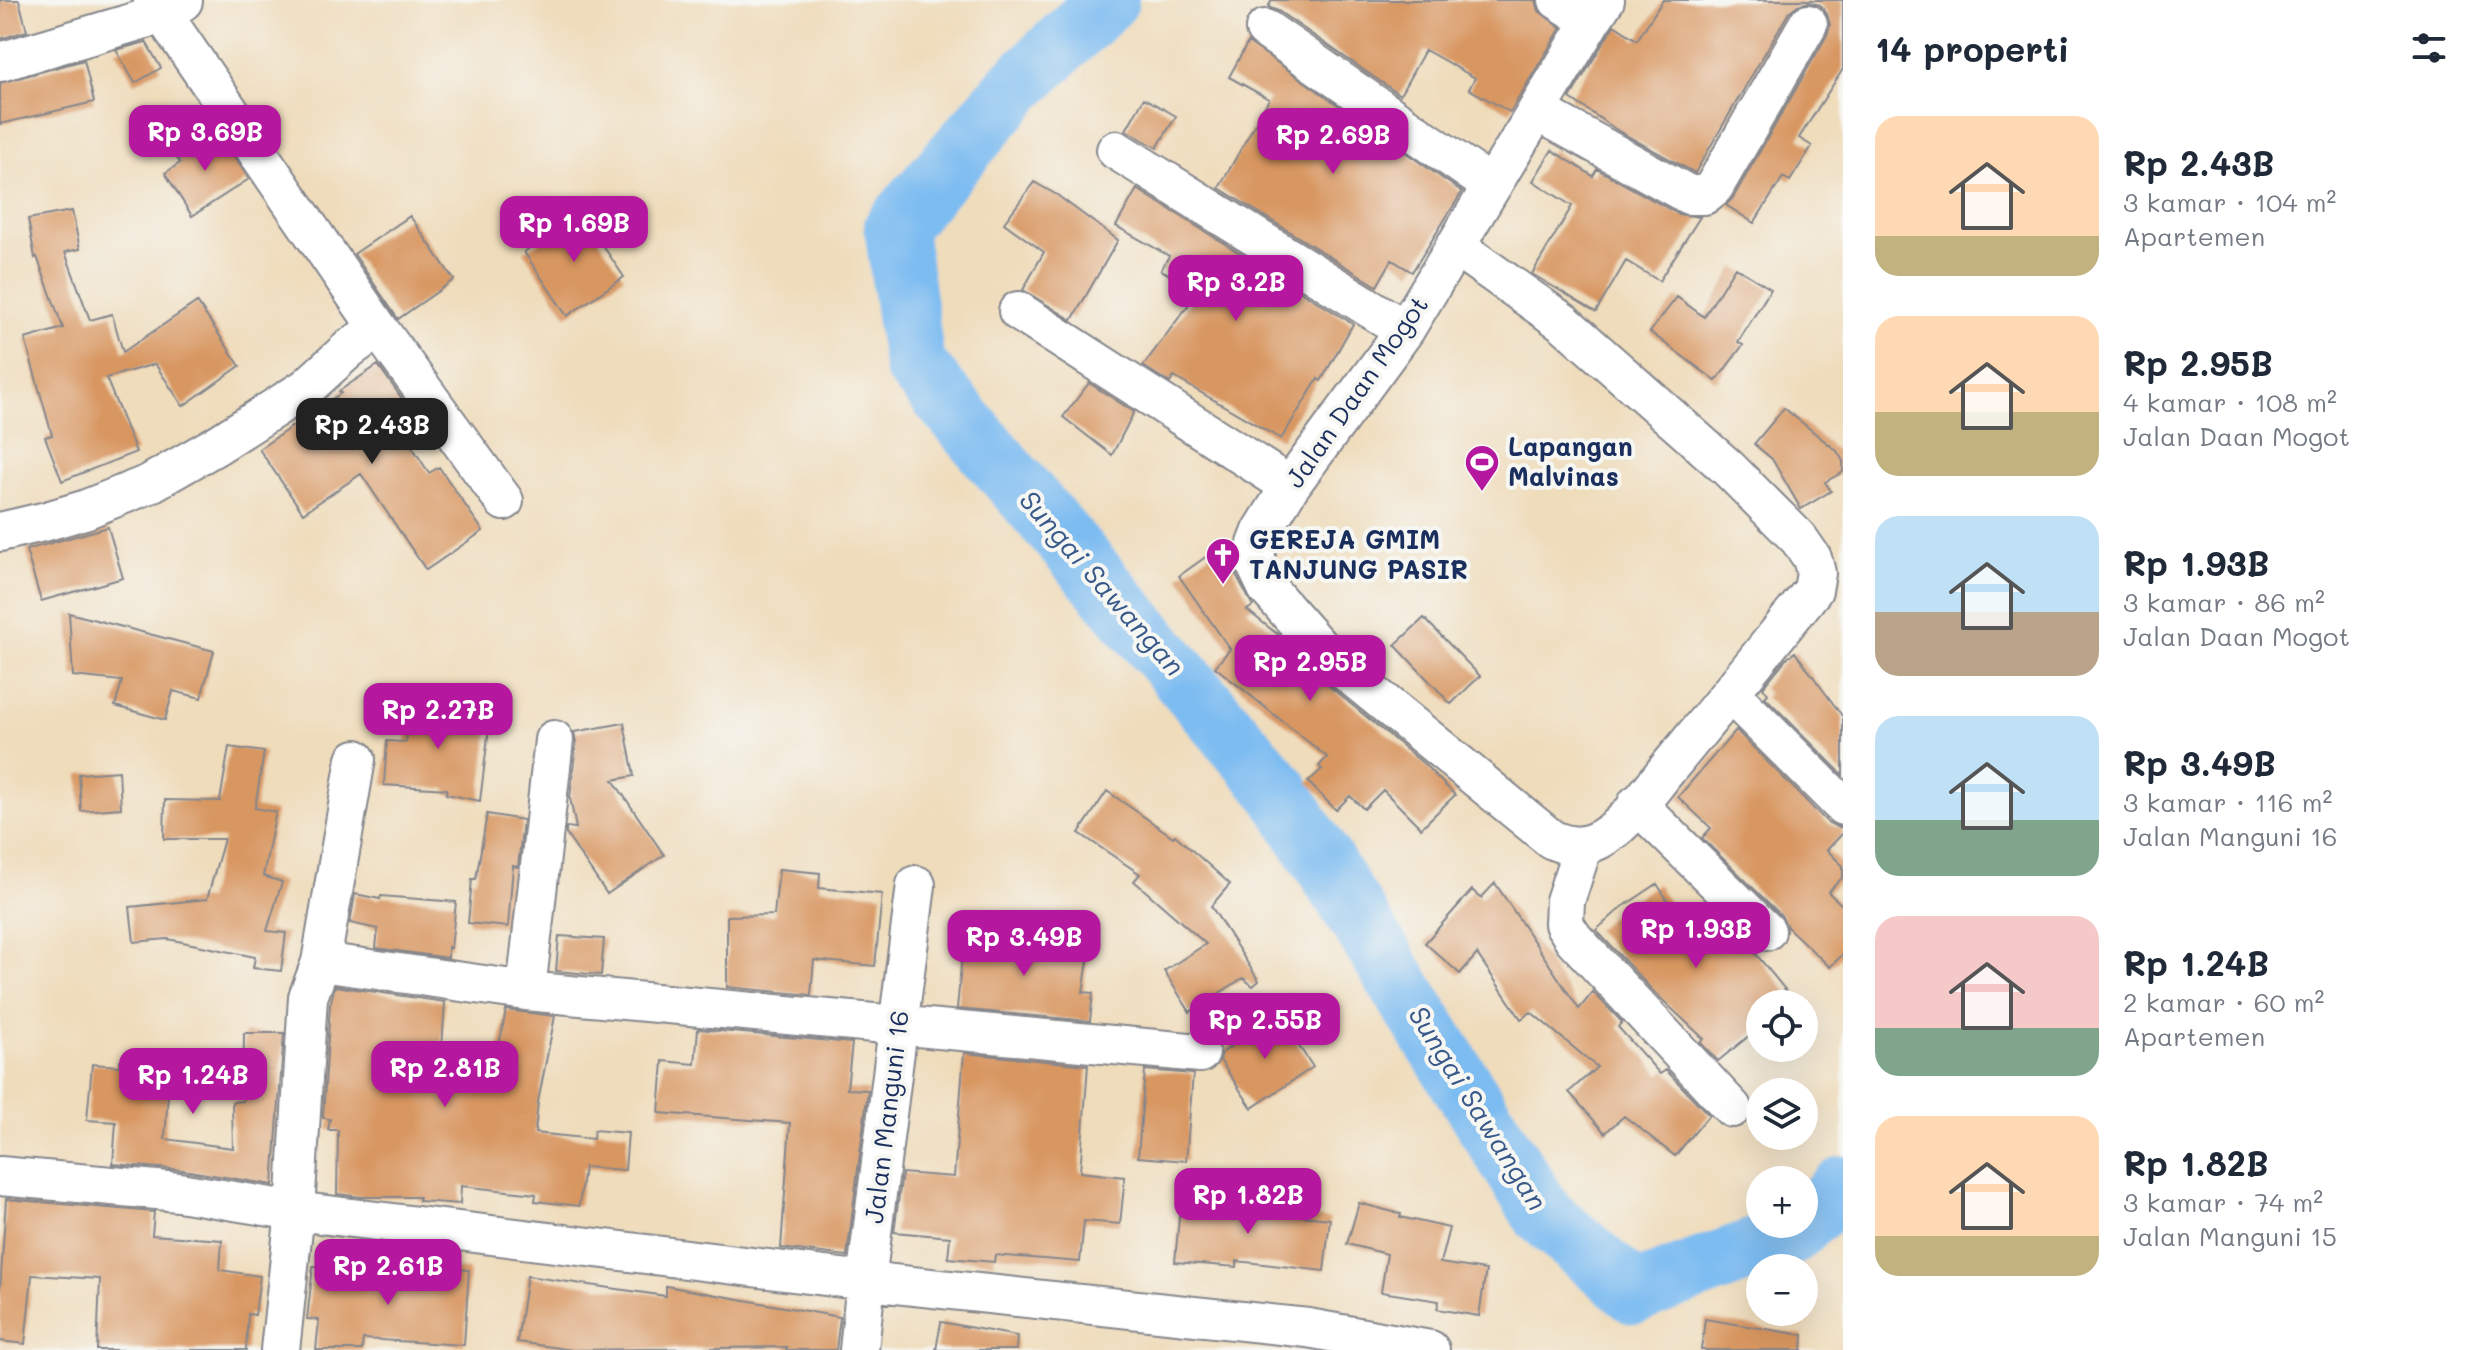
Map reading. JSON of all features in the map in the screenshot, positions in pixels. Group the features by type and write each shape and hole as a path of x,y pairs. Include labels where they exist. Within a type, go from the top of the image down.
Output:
{"street":[{"path":"1558,0 1598,10"},
{"path":"0,62 167,5 378,328 504,501"},
{"name":"Jalan Daan Mogot","path":"1567,842 1327,656 1267,588 1255,563 1262,531 1290,486 1405,330 1598,10"},
{"path":"1537,111 1689,195 1704,195 1714,187 1808,24"},
{"path":"1265,29 1492,186"},
{"path":"1116,150 1405,330"},
{"path":"1455,246 1564,323 1635,384 1784,522 1812,558 1816,573 1813,590 1637,804 1611,833 1567,842 1564,924 1574,939 1732,1108"},
{"path":"1018,311 1290,486"},
{"path":"0,532 72,514 149,484 306,388 349,349 378,328"},
{"path":"1730,693 1843,806"},
{"path":"526,991 554,740"},
{"path":"280,1350 295,1211 308,997 321,962 356,759"},
{"path":"1637,804 1766,931"},
{"name":"Jalan Manguni 16","path":"859,1350 916,885"},
{"path":"321,962 526,991 1200,1053"},
{"path":"0,1176 179,1192 295,1211 866,1281 1308,1328 1423,1350"}],"building":[{"path":"0,0 19,0 27,31 0,39"},
{"path":"1272,0 1536,0 1539,11 1561,28 1510,112 1469,89 1475,78 1425,50 1400,95 1268,7"},
{"path":"1663,0 1843,0 1843,69 1799,138 1812,146 1790,181 1783,177 1754,223 1726,205 1733,198 1827,35 1830,25 1827,14 1820,5 1809,2 1789,12 1695,173 1620,132 1570,98 1614,25 1637,40"},
{"path":"146,42 161,68 135,83 116,50"},
{"path":"1248,42 1462,192 1412,272 1392,260 1377,286 1219,188 1269,99 1229,77"},
{"path":"84,60 94,102 0,124 0,83"},
{"path":"1144,98 1176,116 1157,148 1126,130"},
{"path":"210,132 217,142 222,139 249,179 192,216 165,173 180,163 175,155"},
{"path":"1552,150 1593,176 1597,169 1678,214 1700,217 1659,281 1626,261 1596,312 1532,274 1572,206 1533,181"},
{"path":"1034,182 1118,240 1072,320 1023,290 1044,252 1004,223"},
{"path":"1137,189 1353,324 1321,381 1318,379 1281,439 1174,377 1170,383 1143,366 1192,300 1185,296 1190,286 1161,270 1169,256 1116,226"},
{"path":"72,211 80,249 65,252 90,320 112,314 123,352 197,302 240,366 183,406 155,364 106,378 136,452 62,481 45,437 52,435 25,339 63,328 35,258 28,219"},
{"path":"581,213 624,277 567,316 524,252"},
{"path":"410,216 454,280 398,319 354,254"},
{"path":"1735,267 1771,289 1738,342 1743,345 1716,381 1650,332 1677,297 1704,317"},
{"path":"378,365 410,410 395,420 429,473 439,467 483,531 426,570 361,474 303,513 259,449"},
{"path":"1089,383 1134,412 1112,455 1063,417"},
{"path":"1784,408 1837,451 1843,461 1843,472 1825,482 1831,491 1801,509 1772,459 1754,444"},
{"path":"108,527 123,578 41,601 26,550"},
{"path":"1228,541 1234,549 1235,573 1253,606 1247,610 1281,637 1313,673 1424,764 1455,795 1421,828 1383,790 1364,809 1350,796 1336,810 1308,782 1322,769 1319,766 1327,757 1215,667 1230,649 1179,576"},
{"path":"69,613 214,651 201,698 173,691 165,720 115,706 122,681 73,676"},
{"path":"1424,618 1480,676 1451,704 1395,645"},
{"path":"1795,652 1843,717 1843,775 1765,697 1768,694 1763,687"},
{"path":"414,692 452,698 449,723 489,728 480,801 446,794 447,789 384,785 387,741 406,742"},
{"path":"624,723 634,776 613,780 664,855 607,894 566,834 566,827 576,828 570,798 576,742 574,732"},
{"path":"1736,730 1827,822 1843,827 1843,833 1827,850 1843,866 1843,877 1828,892 1843,906 1843,954 1830,967 1702,838 1711,828 1678,797"},
{"path":"229,747 264,752 255,808 276,812 263,876 282,882 267,931 286,933 281,971 253,968 255,957 168,939 134,942 130,907 207,899 224,839 164,839 165,800 220,801"},
{"path":"119,771 121,808 81,811 79,774"},
{"path":"1107,791 1173,837 1175,835 1230,884 1211,906 1259,981 1253,986 1243,978 1190,1012 1164,971 1206,944 1134,881 1140,874 1079,833"},
{"path":"487,814 523,820 518,867 513,866 508,927 468,923 472,879 476,879"},
{"path":"779,869 820,873 819,888 882,894 875,966 814,960 811,995 727,987 727,916 774,915"},
{"path":"1495,883 1579,1009 1593,992 1622,1022 1618,1027 1660,1074 1666,1070 1709,1115 1675,1156 1624,1116 1605,1133 1569,1092 1597,1067 1531,1012 1521,1019 1477,954 1460,974 1425,943 1472,890 1481,898"},
{"path":"1657,884 1691,936 1714,911 1746,942 1785,990 1746,990 1746,1038 1718,1061 1700,1042 1704,1039 1654,992 1596,930 1621,908"},
{"path":"355,894 380,899 381,896 456,902 448,958 376,948 378,929 350,923"},
{"path":"964,933 1037,939 1090,949 1083,992 1093,993 1090,1021 957,1009"},
{"path":"559,936 604,939 601,975 556,971"},
{"path":"335,986 445,1002 440,1077 492,1081 506,1010 555,1016 535,1133 593,1139 594,1130 628,1133 625,1170 584,1167 579,1206 535,1201 536,1194 461,1186 460,1204 419,1201 419,1197 337,1194 338,1130 328,1130 330,1119 323,1118 330,1005"},
{"path":"1277,1014 1313,1067 1252,1108 1220,1060 1222,1053"},
{"path":"698,1029 852,1043 847,1089 868,1090 847,1256 781,1248 790,1123 659,1113 663,1061 695,1064"},
{"path":"244,1033 284,1033 273,1185 183,1170 113,1164 116,1122 87,1120 92,1064 120,1066 120,1060 170,1063 165,1139 233,1148 232,1102 243,1101"},
{"path":"964,1053 1088,1065 1080,1172 1125,1177 1120,1224 1084,1221 1080,1262 995,1255 994,1262 948,1258 950,1237 894,1232 902,1173 954,1177"},
{"path":"1145,1070 1193,1074 1186,1161 1138,1157"},
{"path":"1181,1195 1243,1200 1242,1210 1330,1219 1324,1271 1237,1261 1237,1267 1175,1262"},
{"path":"6,1199 154,1212 152,1235 222,1240 220,1270 260,1276 255,1315 248,1314 246,1350 97,1350 100,1279 32,1275 25,1344 0,1341"},
{"path":"1359,1203 1401,1214 1400,1217 1449,1228 1440,1263 1486,1270 1479,1316 1437,1309 1439,1301 1381,1292 1387,1254 1347,1244"},
{"path":"313,1266 415,1276 416,1267 469,1270 464,1345 363,1339 362,1350 316,1350 319,1320 307,1319"},
{"path":"527,1276 666,1296 666,1286 840,1317 836,1350 786,1350 787,1347 573,1350 517,1342"},
{"path":"1705,1319 1803,1335 1802,1350 1701,1350"},
{"path":"941,1322 1017,1336 1016,1350 936,1350"}],"waterway":[{"name":"Sungai Sawangan","path":"1108,0 1017,86 895,227 914,364 1279,791 1544,1216 1635,1293 1784,1238"},
{"name":"Sungai Sawangan","path":"1818,1209 1843,1187"}],"place":[{"name":"Lapangan Malvinas","path":"1482,493"},
{"name":"GEREJA GMIM TANJUNG PASIR","path":"1223,586"}]}
